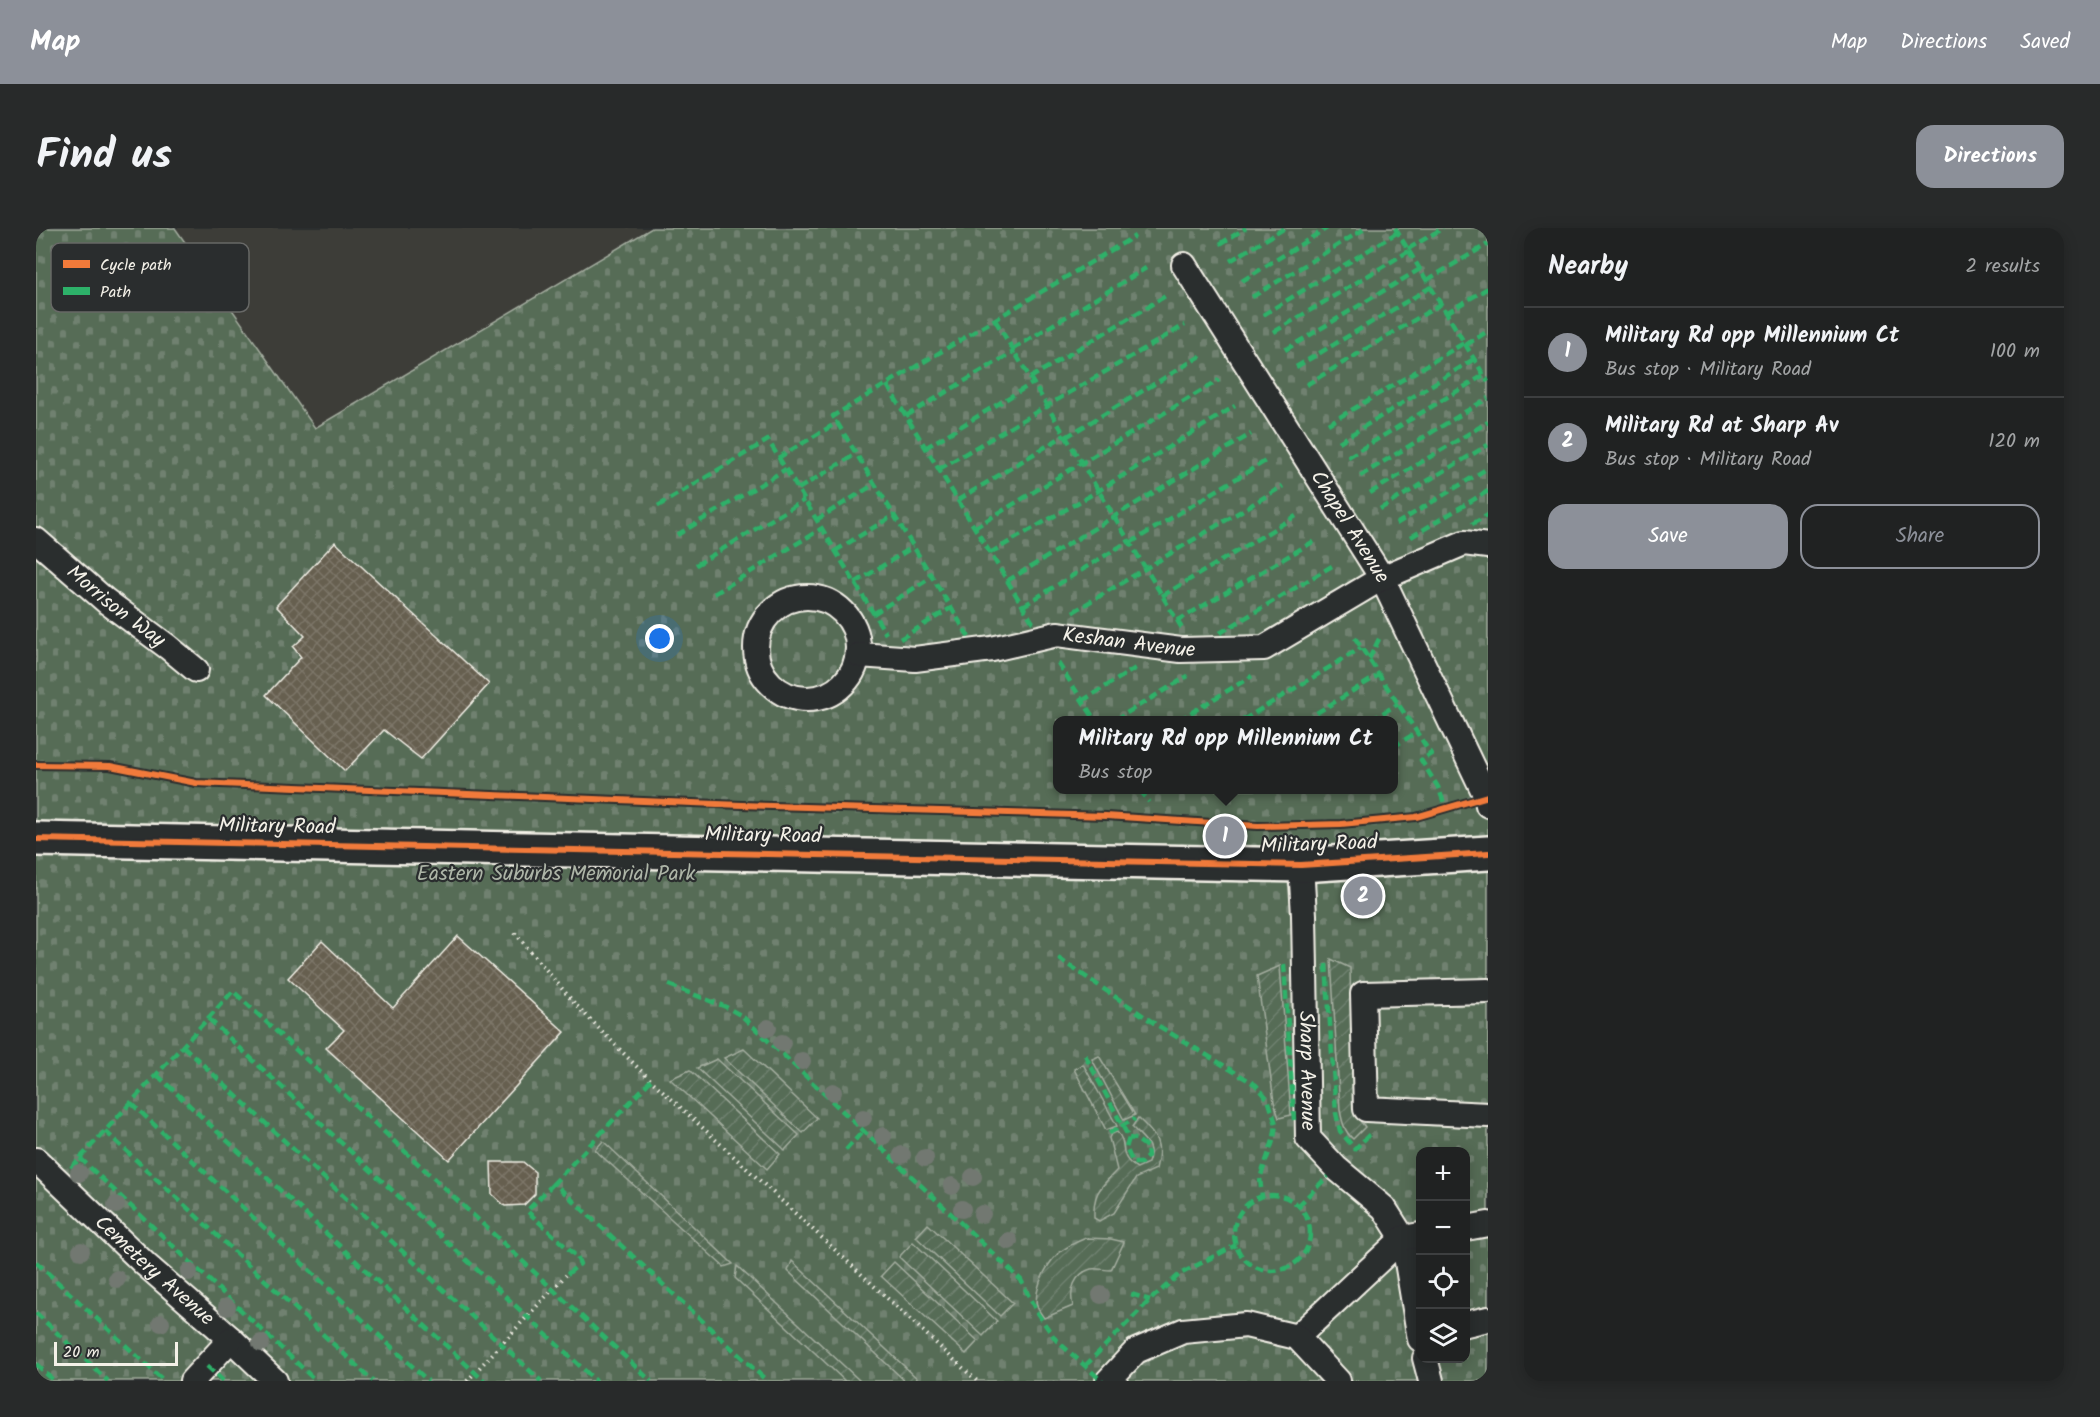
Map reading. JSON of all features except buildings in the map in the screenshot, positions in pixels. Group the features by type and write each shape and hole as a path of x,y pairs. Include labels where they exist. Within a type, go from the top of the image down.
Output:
{"street":[{"name":"Military Road","path":"36,839 1301,865 1488,853"}],"lane":[{"name":"Chapel Avenue","path":"1184,265 1382,578 1486,796 1488,805"},
{"name":"Morrison Way","path":"36,540 106,601 196,670"},
{"name":"Keshan Avenue","path":"859,655 915,659 992,649 1057,634 1181,650 1264,648 1382,578 1464,543 1488,546"},
{"path":"817,597 834,603 845,612 855,627 859,655 849,680 835,692 819,698 796,698 778,691 765,678 756,658 756,640 764,618 772,609 787,600 817,597"},
{"name":"Sharp Avenue","path":"1301,865 1308,1138 1336,1168 1412,1236"},
{"path":"1488,992 1363,994 1366,1109 1488,1114"},
{"name":"Cemetery Avenue","path":"36,1160 146,1265 231,1339 275,1381"},
{"path":"1470,1227 1488,1224"},
{"path":"1298,1337 1412,1236"},
{"path":"1412,1236 1418,1309"},
{"path":"1470,1323 1488,1319"},
{"path":"1108,1381 1136,1351 1183,1331 1246,1325 1298,1337 1338,1381"},
{"path":"192,1381 231,1339"},
{"path":"1426,1363 1431,1381"}],"path":[{"path":"515,933 575,1004 639,1069 977,1381"},
{"path":"467,1381 566,1275"}],"shaded area":[{"path":"175,228 652,228 315,428 234,312 249,312 249,243 186,243"}],"green space":[{"name":"Eastern Suburbs Memorial Park","path":"36,228 175,228 186,243 51,243 51,312 234,312 315,428 652,228 1488,228 1488,1381 36,1381"},
{"path":"1331,959 1350,968 1353,1104 1365,1127 1353,1139 1345,1129 1340,1110"},
{"path":"1280,966 1291,1115 1279,1118 1274,1102 1257,976"},
{"path":"744,1049 817,1118 803,1133 724,1058"},
{"path":"1099,1056 1135,1115 1124,1120 1092,1059"},
{"path":"717,1059 799,1135 785,1150 697,1068"},
{"path":"1083,1064 1117,1126 1106,1130 1074,1069"},
{"path":"690,1070 780,1154 767,1169 670,1079"},
{"path":"1138,1118 1157,1140 1159,1153 1156,1169 1136,1178 1114,1213 1099,1221 1094,1218 1096,1196 1117,1170 1109,1138 1111,1134 1117,1132 1120,1136 1125,1154 1131,1164 1137,1168 1148,1163 1149,1147 1132,1127"},
{"path":"603,1141 733,1264 724,1267 595,1150"},
{"path":"928,1224 1013,1303 1000,1316 916,1237"},
{"path":"1086,1238 1124,1242 1111,1270 1085,1271 1077,1279 1072,1289 1073,1306 1044,1318 1036,1300 1044,1273 1057,1254"},
{"path":"913,1242 997,1321 983,1336 899,1257"},
{"path":"792,1261 920,1381 905,1381 788,1271"},
{"path":"894,1262 978,1341 966,1354 881,1276"},
{"path":"737,1266 860,1381 845,1381 735,1278"}],"marked path":[{"path":"1220,244 1246,228"},
{"path":"1230,261 1285,228"},
{"path":"1242,281 1327,228"},
{"path":"1252,297 1366,228"},
{"path":"1395,228 1488,382"},
{"path":"1408,249 1443,228"},
{"path":"1263,315 1398,232"},
{"path":"969,637 833,416 1135,236"},
{"path":"1427,280 1488,244"},
{"path":"1274,332 1409,251"},
{"path":"1013,349 1146,268"},
{"path":"1285,350 1420,269"},
{"path":"1296,367 1431,287"},
{"path":"1446,313 1488,288"},
{"path":"1030,378 1167,295"},
{"path":"1306,385 1441,304"},
{"path":"995,320 1183,630"},
{"path":"939,469 1185,325"},
{"path":"1466,345 1488,331"},
{"path":"1328,424 1464,343"},
{"path":"906,416 1015,351"},
{"path":"1066,437 1204,354"},
{"path":"1339,442 1474,359"},
{"path":"1348,457 1484,375"},
{"path":"974,528 1219,380"},
{"path":"925,448 1033,383"},
{"path":"887,385 1035,626"},
{"path":"1360,476 1488,398"},
{"path":"990,553 1098,491 1235,406"},
{"path":"778,458 838,422"},
{"path":"1370,493 1488,422"},
{"path":"1007,581 1251,434"},
{"path":"958,500 1065,435"},
{"path":"658,506 768,440 886,634"},
{"path":"1380,509 1488,445"},
{"path":"798,489 856,454"},
{"path":"1130,543 1267,460"},
{"path":"1396,524 1488,468"},
{"path":"677,535 786,469"},
{"path":"816,520 875,484"},
{"path":"1073,612 1283,486"},
{"path":"1411,537 1488,491"},
{"path":"696,565 804,500"},
{"path":"835,551 894,515"},
{"path":"1472,524 1488,515"},
{"path":"1162,596 1296,516"},
{"path":"714,594 821,529"},
{"path":"1177,621 1316,540"},
{"path":"1023,606 1129,541"},
{"path":"855,583 913,547"},
{"path":"1220,633 1332,566"},
{"path":"873,614 932,577"},
{"path":"900,639 951,608"},
{"path":"1369,659 1380,637"},
{"path":"1355,638 1431,754 1421,760 1438,787 1446,808"},
{"path":"1250,716 1361,648"},
{"path":"1058,663 1092,716"},
{"path":"1082,701 1139,666"},
{"path":"1312,716 1379,675"},
{"path":"1122,716 1188,676"},
{"path":"1186,716 1252,676"},
{"path":"1378,716 1398,704"},
{"path":"1398,744 1417,732"},
{"path":"1143,794 1149,802"},
{"path":"1058,958 1157,1025 1256,1085 1268,1099 1276,1124 1274,1138 1260,1178 1262,1197"},
{"path":"1284,964 1294,1120"},
{"path":"1326,964 1336,1113 1340,1131 1355,1149 1371,1133"},
{"path":"669,985 726,1007 742,1016 1021,1280 1037,1313 1056,1340 1102,1381"},
{"path":"71,1168 233,991 651,1381"},
{"path":"209,1019 596,1381"},
{"path":"183,1046 541,1381"},
{"path":"1085,1055 1129,1138 1126,1148 1133,1163 1141,1163 1148,1156 1147,1147 1136,1139 1129,1138"},
{"path":"157,1075 484,1381"},
{"path":"651,1080 554,1183 767,1381"},
{"path":"131,1103 428,1381"},
{"path":"1109,1133 1135,1119"},
{"path":"105,1131 373,1381"},
{"path":"846,1150 863,1131"},
{"path":"80,1158 316,1381"},
{"path":"1298,1206 1328,1176"},
{"path":"554,1183 527,1211 577,1257 580,1264 566,1275"},
{"path":"1272,1195 1286,1198 1299,1206 1307,1219 1310,1233 1307,1247 1299,1260 1286,1268 1272,1271 1258,1268 1245,1260 1237,1247 1234,1233 1237,1219 1245,1206 1258,1198 1272,1195"},
{"path":"1085,1366 1150,1300 1180,1274 1236,1245"},
{"path":"36,1262 164,1381"},
{"path":"1131,1294 1150,1300"},
{"path":"36,1313 108,1381"},
{"path":"36,1364 54,1381"},
{"path":"207,1366 223,1381"}],"cycle path":[{"path":"36,765 110,766 196,783 742,805 1106,816 1258,826 1341,824 1416,817 1488,796"},
{"path":"36,839 1301,865 1488,853"}],"place":[{"name":"Military Rd opp Millennium Ct","path":"1225,836"},
{"name":"Military Rd at Sharp Av","path":"1363,896"}]}
